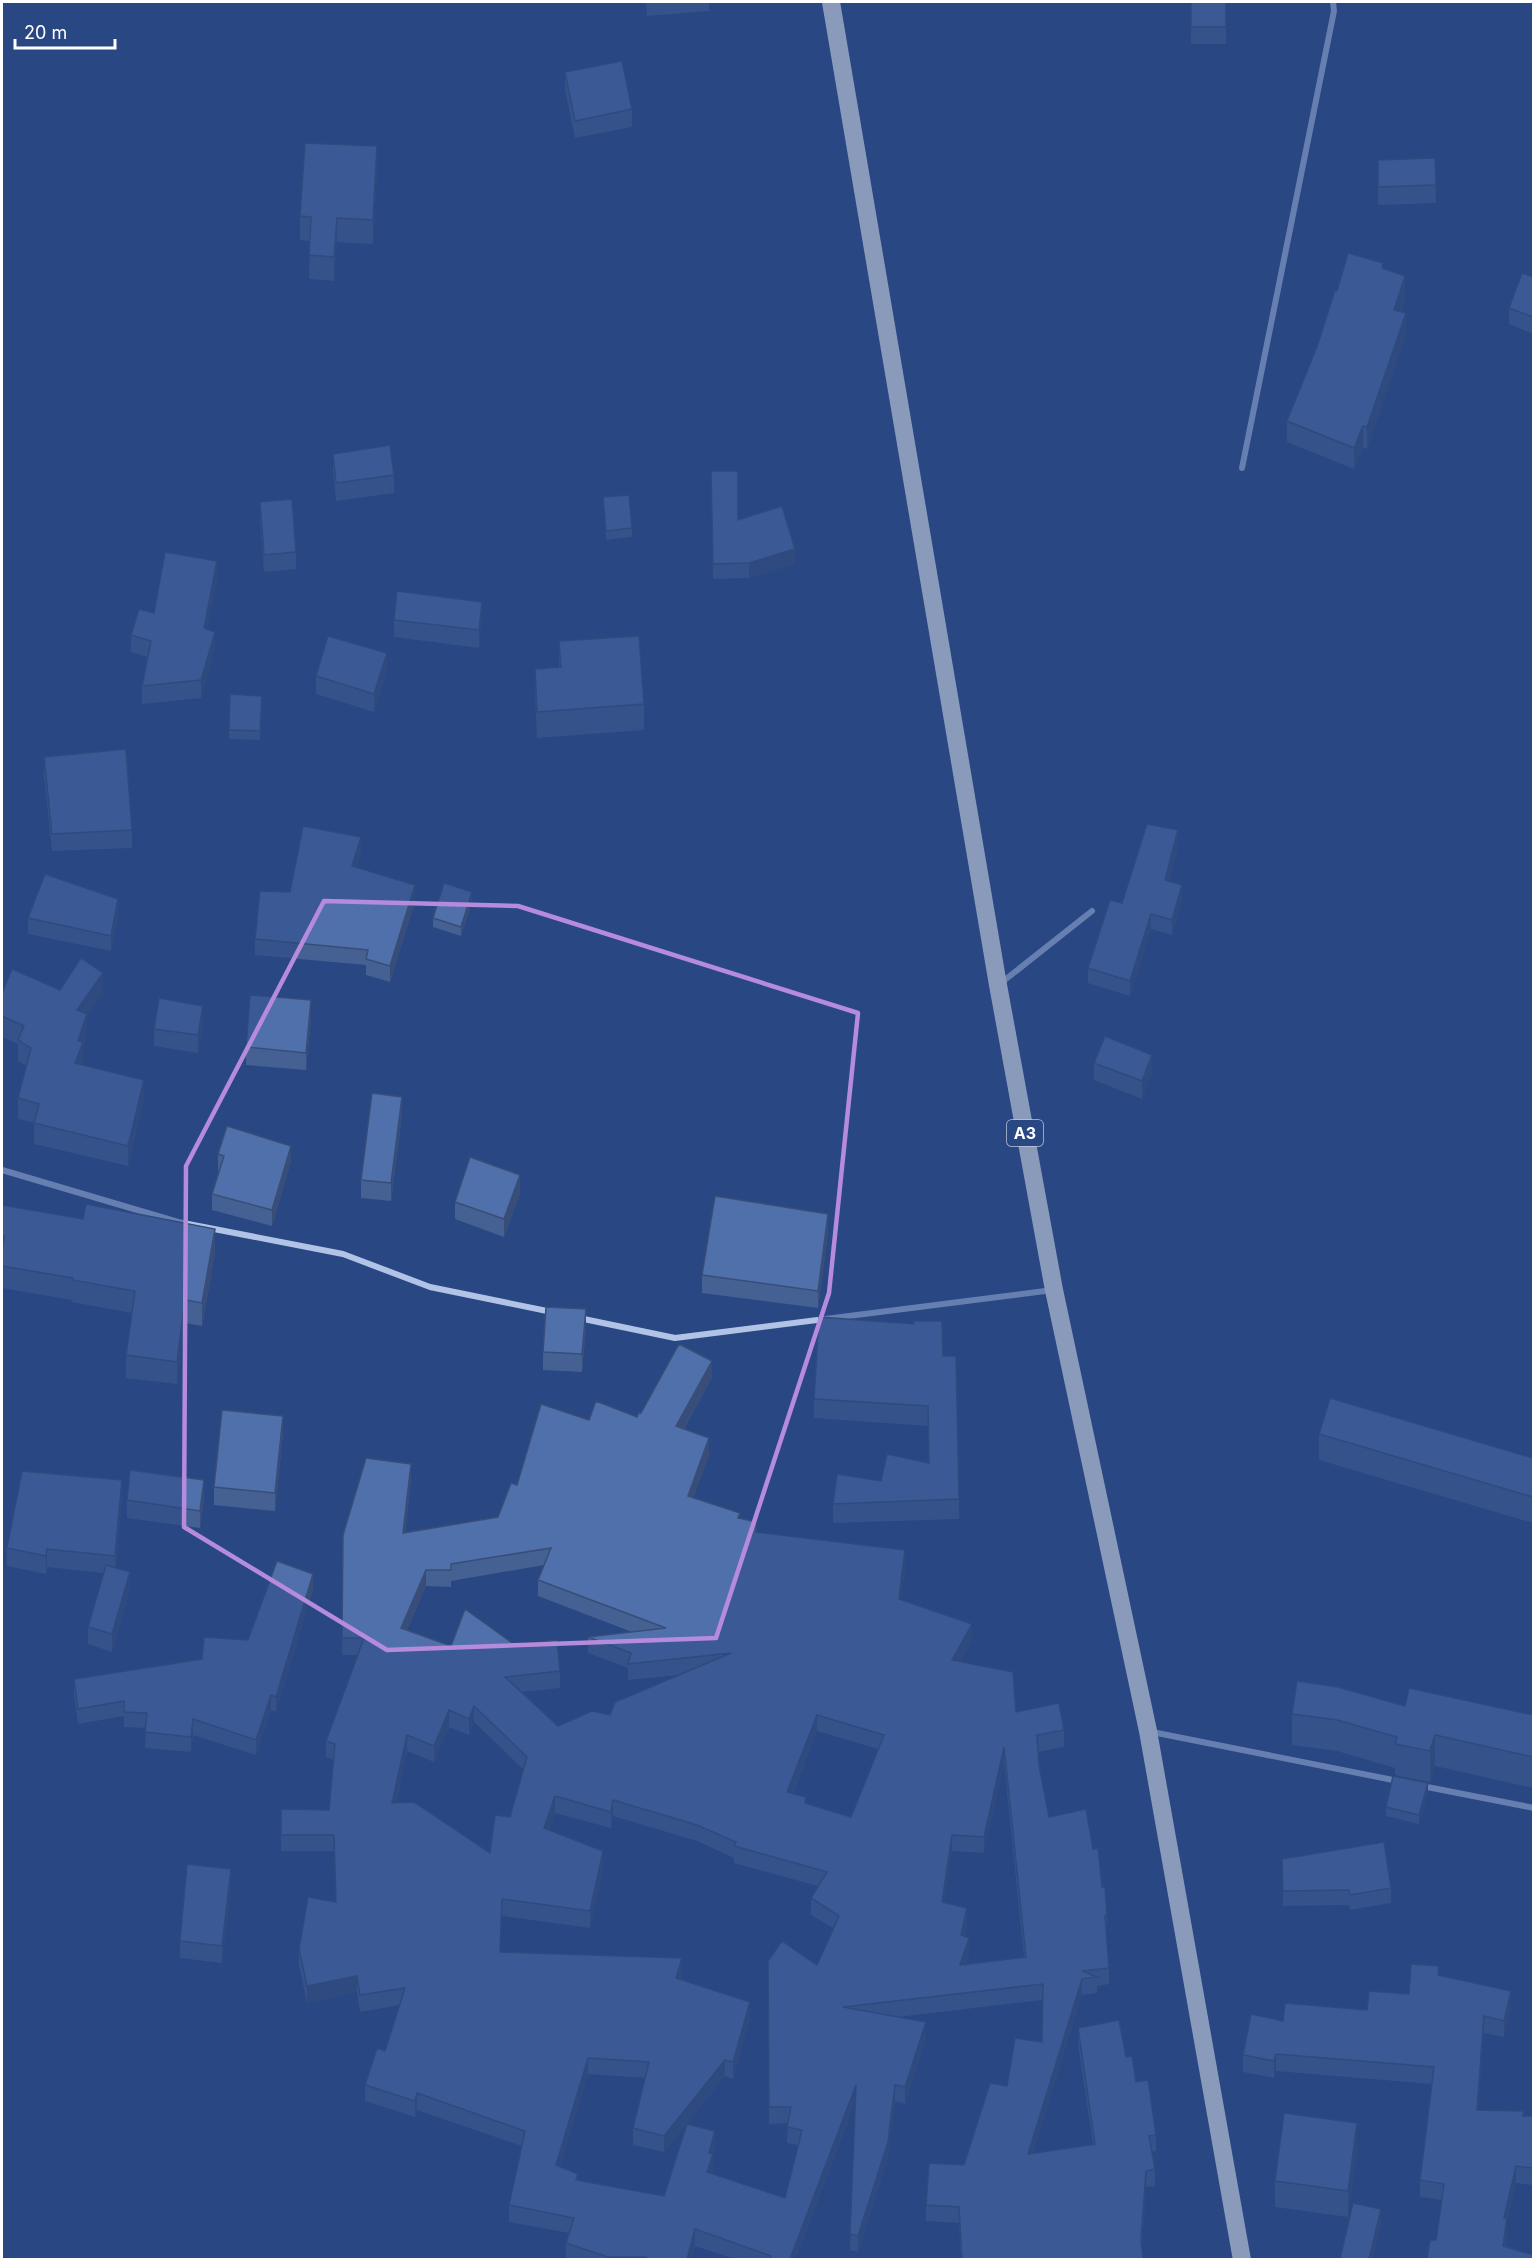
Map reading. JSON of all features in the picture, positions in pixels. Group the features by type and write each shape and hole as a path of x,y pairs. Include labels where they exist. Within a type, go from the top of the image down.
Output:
{"highway":[{"name":"A3","path":"831,2 998,985 1054,1290 1148,1731 1242,2259"}],"street":[{"path":"1242,468 1334,11 1333,2"},
{"path":"998,985 1092,911"},
{"path":"2,1170 178,1222 343,1254 430,1287 558,1314"},
{"path":"570,1316 675,1338 1054,1290"},
{"path":"1148,1731 1405,1782"},
{"path":"1417,1784 1533,1808"}],"highlighted area":[{"path":"324,901 518,906 858,1013 829,1293 716,1638 387,1650 184,1527 186,1166"}],"building":[{"path":"1191,2 1226,2 1226,27 1191,27"},
{"path":"622,61 632,109 575,121 565,72"},
{"path":"305,143 377,146 373,220 337,218 334,257 309,255 311,217 300,216"},
{"path":"1435,158 1436,185 1378,187 1378,160"},
{"path":"1348,253 1383,263 1382,268 1405,276 1394,310 1406,313 1367,427 1363,426 1354,448 1287,421 1318,344"},
{"path":"1522,273 1533,277 1533,317 1509,308"},
{"path":"390,445 394,475 336,483 333,454"},
{"path":"711,471 738,471 738,520 782,506 795,549 749,563 713,564"},
{"path":"629,495 632,528 606,531 603,497"},
{"path":"292,499 296,552 264,555 260,502"},
{"path":"165,552 217,561 204,628 215,632 201,680 142,686 151,641 131,635 139,609 154,613"},
{"path":"397,591 482,602 479,630 394,620"},
{"path":"328,636 387,653 374,694 316,676"},
{"path":"639,636 644,704 537,712 535,669 561,667 559,641"},
{"path":"230,694 262,696 260,731 229,730"},
{"path":"126,749 132,830 52,834 44,757"},
{"path":"1147,824 1178,830 1165,880 1182,885 1172,920 1151,914 1130,981 1088,968 1110,900 1122,903"},
{"path":"303,826 361,837 352,866 415,885 390,966 366,959 368,950 255,939 260,891 290,892"},
{"path":"45,874 118,899 111,936 28,918"},
{"path":"444,883 472,892 461,927 433,918"},
{"path":"81,958 103,973 77,1010 87,1014 78,1041 83,1042 75,1063 144,1080 128,1146 34,1123 39,1104 18,1098 31,1048 18,1040 24,1026 2,1016 2,993 12,969 60,990"},
{"path":"250,995 311,1000 306,1053 246,1047"},
{"path":"159,998 203,1006 198,1035 154,1029"},
{"path":"1105,1036 1152,1055 1142,1081 1094,1063"},
{"path":"372,1093 402,1097 391,1183 361,1180"},
{"path":"227,1126 291,1146 272,1210 212,1194 224,1156 218,1154"},
{"path":"470,1157 520,1175 504,1219 455,1202"},
{"path":"715,1196 828,1214 818,1291 702,1275"},
{"path":"86,1204 215,1229 202,1303 185,1300 177,1362 126,1355 135,1291 2,1266 4,1236 2,1236 2,1205 83,1219"},
{"path":"546,1307 586,1309 582,1354 543,1352"},
{"path":"819,1317 914,1324 913,1321 942,1321 943,1356 956,1356 959,1499 833,1504 837,1474 881,1481 887,1454 929,1463 928,1406 814,1399"},
{"path":"679,1344 712,1361 676,1426 709,1438 688,1496 740,1513 738,1518 757,1522 756,1532 905,1550 899,1599 972,1624 952,1660 1013,1672 1016,1712 1059,1703 1064,1730 1037,1735 1039,1765 1049,1817 1086,1809 1093,1849 1098,1848 1102,1887 1105,1887 1109,1968 1082,1971 1097,1977 1082,1979 1028,2154 1095,2144 1078,2028 1119,2020 1126,2057 1132,2056 1136,2082 1148,2080 1156,2135 1149,2136 1155,2169 1146,2171 1141,2240 1143,2259 962,2259 959,2207 926,2205 929,2163 964,2165 990,2083 1007,2086 1015,2038 1042,2042 1043,1984 843,2007 926,2022 905,2087 895,2085 888,2142 858,2236 850,2234 856,2085 790,2259 770,2259 771,2256 695,2229 687,2259 608,2257 566,2243 574,2218 509,2205 525,2131 417,2093 415,2101 365,2085 377,2048 385,2051 405,1988 360,1995 357,1976 307,1986 299,1949 308,1897 336,1902 334,1835 281,1835 281,1809 329,1810 335,1744 326,1741 364,1638 342,1638 343,1535 366,1458 411,1464 403,1533 498,1517 511,1483 517,1485 541,1404 589,1420 596,1401 637,1417 639,1412 641,1413","holes":["551,1548 538,1580 666,1628 588,1637 631,1653 628,1664 731,1653 615,1702 610,1715 592,1711 558,1726 505,1677 560,1671 557,1640 515,1645 465,1609 451,1646 401,1628 426,1570 451,1570 451,1564","474,1706 527,1757 510,1817 495,1815 490,1853 414,1802 392,1803 407,1735 434,1746 449,1710 469,1719","817,1715 884,1735 851,1817 805,1803 806,1797 787,1792","1004,1747 1026,1957 960,1965 969,1938 961,1935 967,1908 942,1902 952,1835 984,1837","555,1796 611,1812 613,1800 697,1825 736,1842 734,1846 827,1872 811,1898 839,1916 817,1965 782,1941 768,1961 769,2107 791,2107 787,2127 802,2130 785,2198 707,2172 713,2154 709,2153 715,2131 687,2124 664,2196 576,2180 578,2174 556,2165 588,2058 649,2062 633,2128 664,2136 725,2060 733,2062 750,2002 676,1978 682,1958 500,1952 502,1899 590,1911 603,1851 544,1828"]},
{"path":"1330,1398 1533,1458 1533,1497 1319,1434"},
{"path":"222,1410 283,1416 275,1493 214,1487"},
{"path":"130,1470 204,1480 200,1511 127,1500"},
{"path":"22,1471 122,1480 115,1556 47,1549 46,1556 7,1548"},
{"path":"277,1561 313,1574 276,1697 271,1695 256,1740 193,1719 191,1737 145,1732 147,1713 124,1712 124,1701 78,1709 74,1679 202,1659 204,1637 248,1640"},
{"path":"106,1565 130,1572 112,1634 88,1627"},
{"path":"1297,1681 1338,1687 1405,1706 1409,1688 1533,1715 1533,1757 1435,1735 1430,1751 1395,1744 1397,1737 1337,1720 1292,1714"},
{"path":"1393,1776 1428,1783 1419,1815 1386,1807"},
{"path":"1384,1842 1391,1888 1350,1895 1349,1890 1283,1891 1282,1859"},
{"path":"187,1864 231,1869 222,1946 180,1941"},
{"path":"1411,1964 1439,1966 1438,1975 1511,1991 1504,2021 1484,2016 1477,2110 1524,2111 1523,2116 1533,2116 1533,2168 1516,2166 1504,2218 1507,2218 1503,2246 1533,2255 1533,2259 1427,2259 1430,2240 1436,2240 1444,2184 1420,2180 1434,2067 1276,2054 1274,2061 1243,2055 1251,2014 1283,2021 1285,2003 1367,2010 1369,1991 1409,1994"},
{"path":"1284,2113 1357,2123 1348,2191 1275,2181"},
{"path":"1353,2203 1381,2209 1369,2259 1340,2259"}]}
